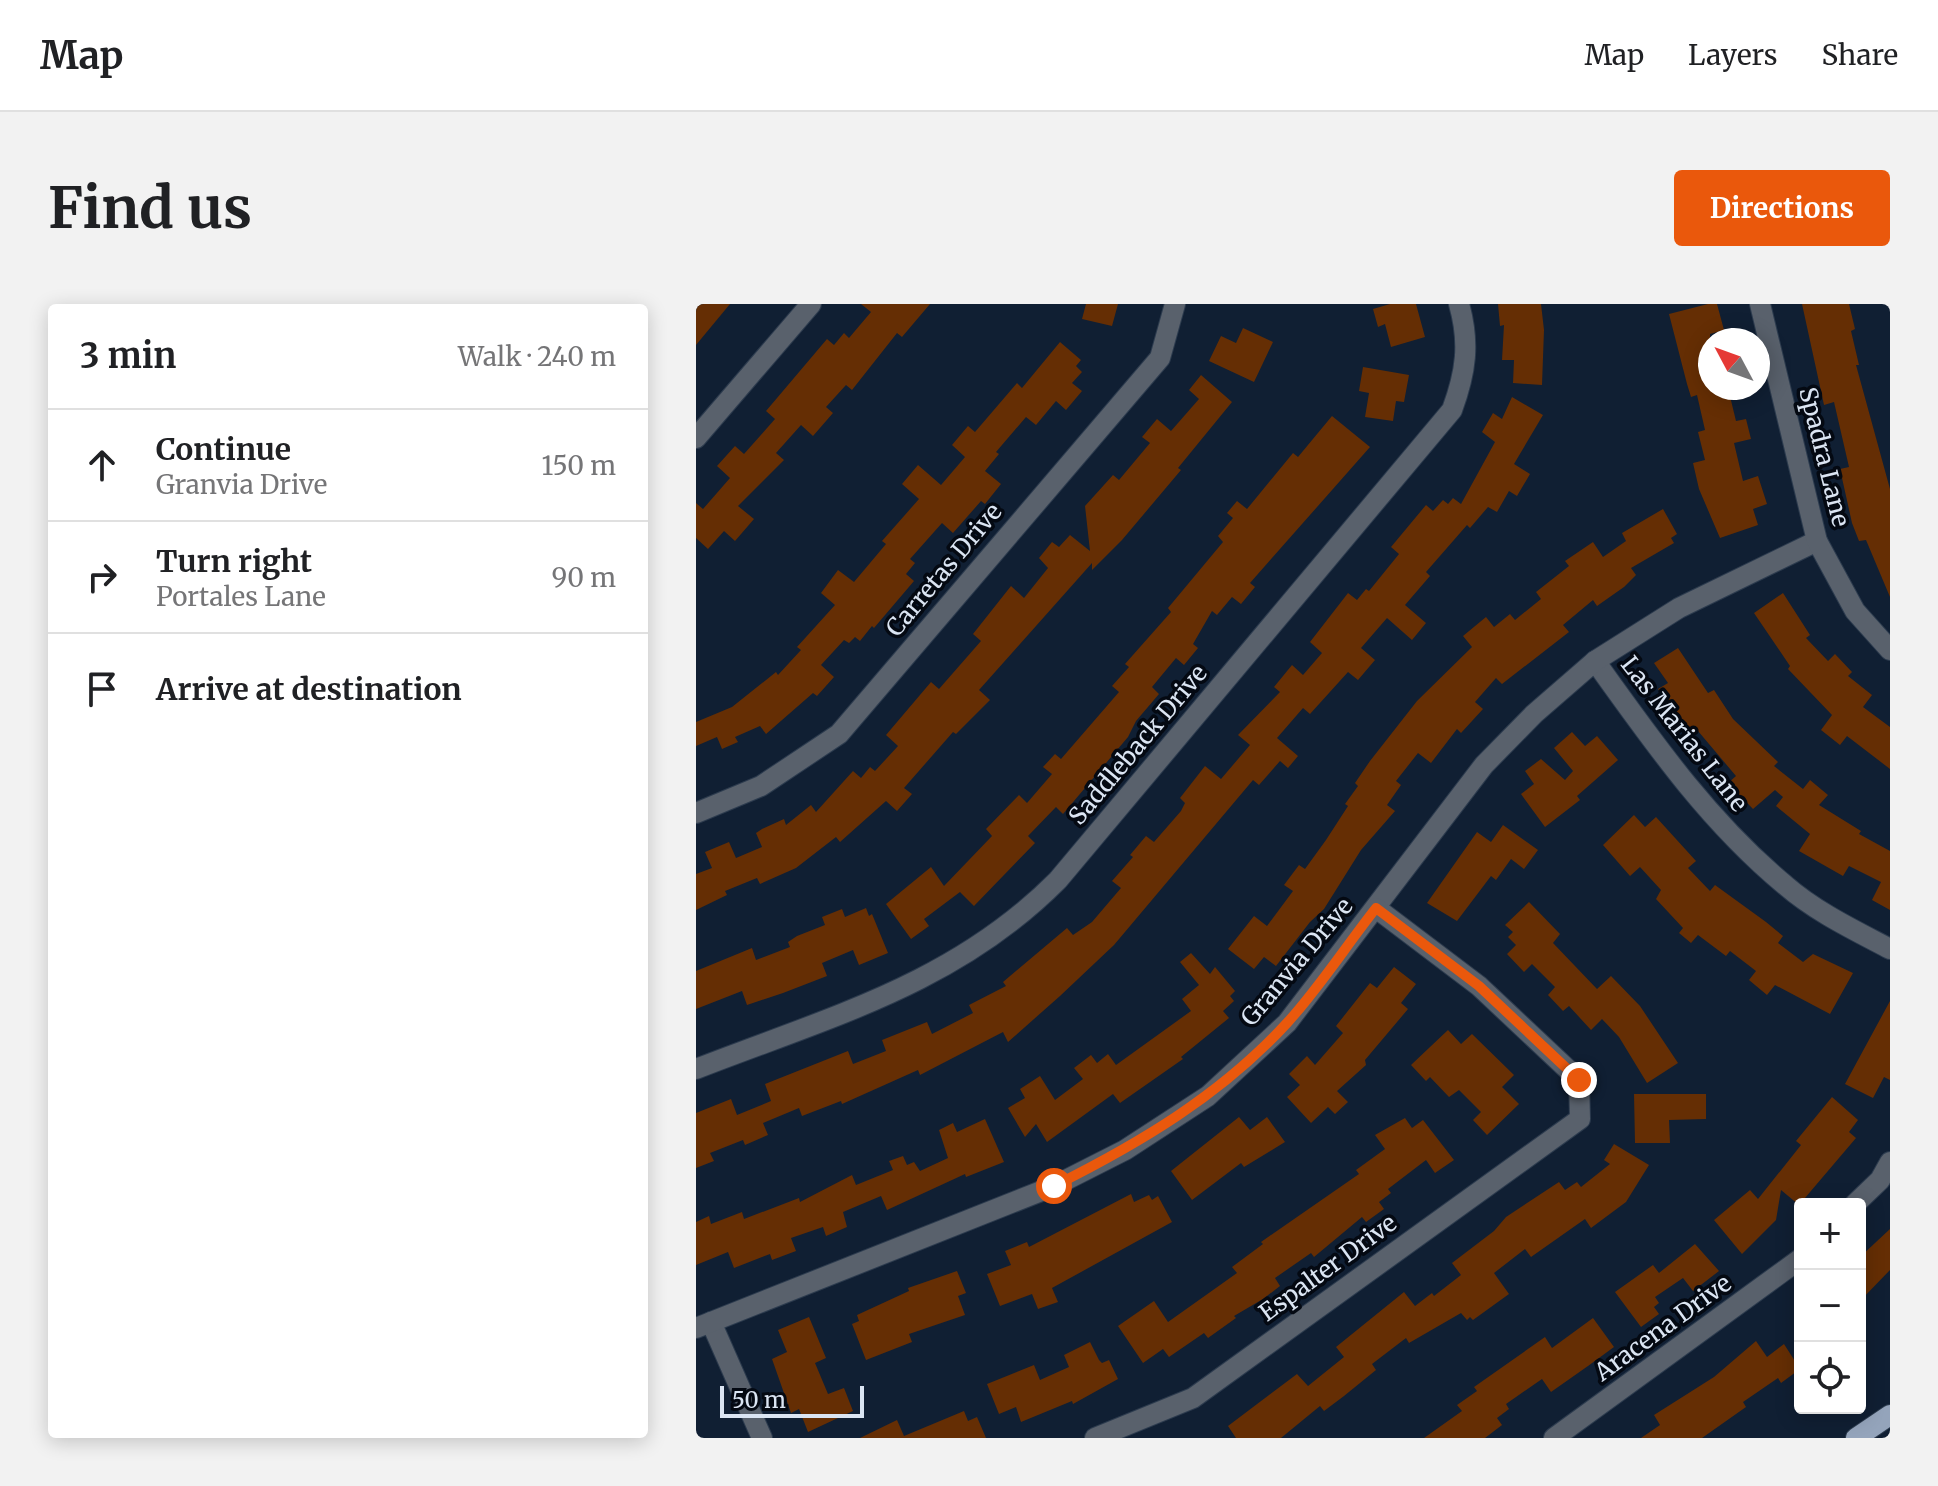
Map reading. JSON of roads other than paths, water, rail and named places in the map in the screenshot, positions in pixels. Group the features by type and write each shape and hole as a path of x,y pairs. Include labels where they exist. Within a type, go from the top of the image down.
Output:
{"main road":[{"path":"1856,1438 1890,1415"}],"street":[{"path":"696,438 811,304"},
{"name":"Carretas Drive","path":"696,813 761,786 839,734 1160,358 1175,304"},
{"name":"Saddleback Drive","path":"696,1069 915,984 993,939 1048,890 1452,410 1467,356 1466,330 1459,304"},
{"name":"Spadra Lane","path":"1760,304 1817,541 1855,611 1890,650"},
{"name":"Granvia Drive","path":"703,1325 1054,1186 1125,1150 1208,1096 1287,1023 1484,765 1534,714 1595,661 1679,608 1817,541"},
{"name":"Las Marias Lane","path":"1595,661 1670,767 1717,823 1787,887 1841,923 1890,949"},
{"name":"Espalter Drive","path":"1095,1438 1193,1398 1580,1119 1579,1080 1479,986 1376,908"},
{"path":"1861,1198 1880,1180 1890,1162"},
{"name":"Aracena Drive","path":"1554,1438 1794,1263"},
{"path":"703,1325 762,1438"}]}
